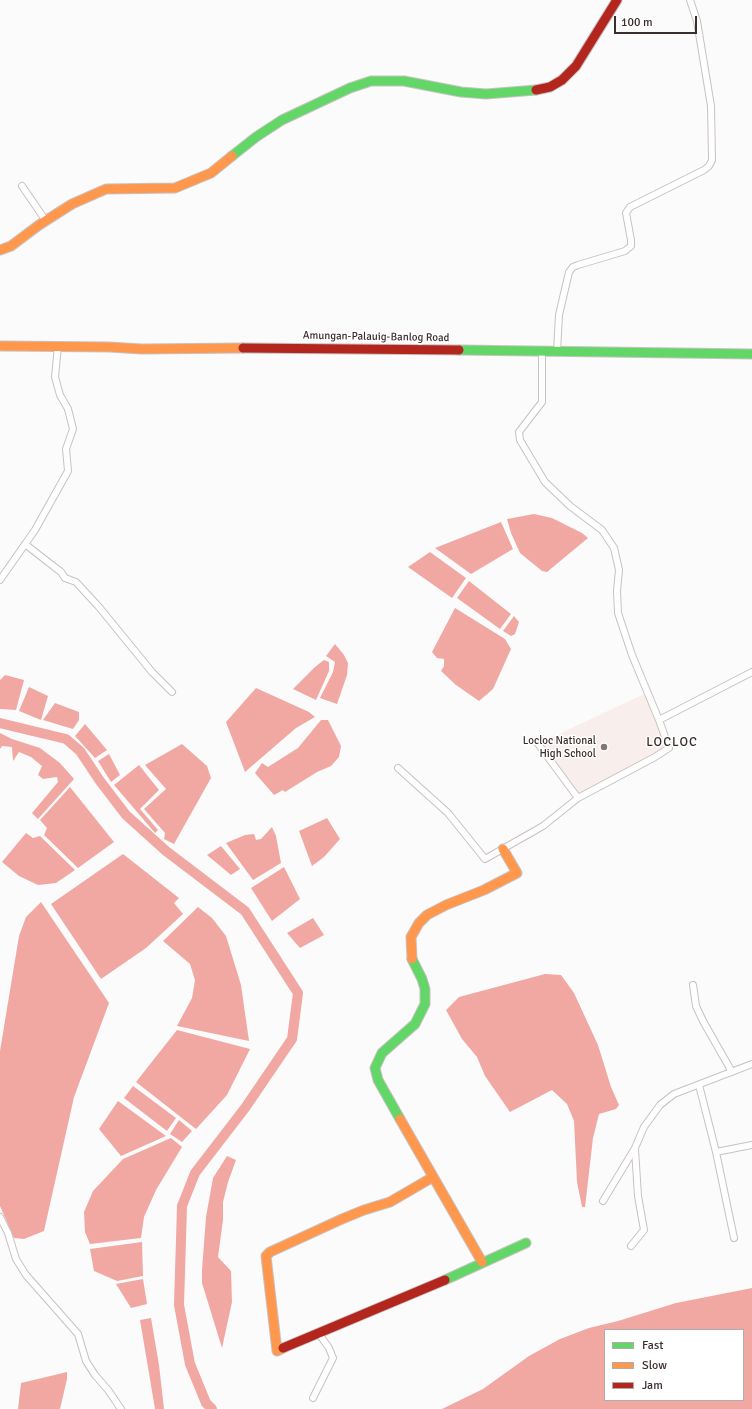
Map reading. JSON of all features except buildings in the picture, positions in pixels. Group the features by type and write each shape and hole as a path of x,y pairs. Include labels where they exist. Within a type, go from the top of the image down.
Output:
{"street":[{"path":"0,250 11,246 46,220 72,204 106,189 175,188 211,173 256,137 282,120 350,88 370,81 404,81 461,92 486,94 538,90 550,87 562,80 576,66 616,0"},
{"path":"557,352 559,315 569,272 573,267 625,251 631,246 626,213 630,207 704,170 709,166 712,160 710,106 697,21 690,0"},
{"path":"22,186 46,220"},
{"name":"Amungan-Palauig-Banlog Road","path":"0,346 58,346 142,349 281,348 752,354"},
{"path":"0,580 35,530 68,471 66,449 73,429 68,409 60,395 55,377 58,346"},
{"path":"398,768 448,813 485,859 543,826 578,798 669,748 632,655 618,613 617,591 619,570 614,548 602,530 570,506 545,482 520,440 519,432 542,402 542,352"},
{"path":"25,544 61,572 65,578 76,582 99,607 152,672 172,692"},
{"path":"659,720 752,672"},
{"path":"536,741 578,798"},
{"path":"482,1262 378,1080 375,1068 382,1053 415,1024 425,1004 425,989 422,979 412,961 411,937 419,923 427,915 446,905 484,890 517,873 503,849"},
{"path":"693,985 696,1006 732,1072"},
{"path":"603,1201 635,1148 644,1127 660,1105 674,1094 752,1064"},
{"path":"699,1085 716,1152 734,1238"},
{"path":"716,1152 752,1145"},
{"path":"631,1246 644,1230 638,1196 635,1148"},
{"path":"433,1177 390,1202 342,1219 270,1252 266,1256 277,1352 428,1286 453,1277 482,1262 526,1243"},
{"path":"0,1217 8,1233 16,1259 26,1275 78,1334 86,1361 94,1375 108,1390 121,1409"},
{"path":"313,1398 333,1358 329,1348 319,1334"}],"shaded area":[{"path":"534,514 552,518 582,533 588,538 547,572 542,571 520,553 511,533 507,519"},
{"path":"501,522 513,549 471,574 435,548"},
{"path":"430,552 466,578 452,598 408,567"},
{"path":"469,581 511,614 500,629 457,598"},
{"path":"455,608 505,639 511,649 493,689 479,701 456,685 441,671 444,666 444,659 437,658 432,652"},
{"path":"514,616 519,622 515,634 511,636 503,631"},
{"path":"335,644 344,655 348,663 347,675 337,704 320,698 333,672 335,662 326,656"},
{"path":"324,660 329,662 329,671 316,700 293,689 315,667"},
{"path":"5,675 24,680 16,710 0,709 0,680"},
{"path":"29,687 48,696 41,720 19,711"},
{"path":"256,688 309,712 315,717 296,728 245,772 226,722"},
{"name":"Locloc National High School","path":"646,693 652,713 666,743 661,751 580,794 555,763 542,742"},
{"path":"55,703 79,712 79,720 73,729 43,720"},
{"path":"321,720 328,720 341,746 339,757 331,766 317,772 285,792 283,790 274,795 255,773 262,763 268,767 298,748"},
{"path":"85,724 107,750 95,758 75,736"},
{"path":"0,733 12,739 40,748 60,763 74,779 38,819 32,813 58,782 57,777 43,779 38,775 42,766 31,757 19,752 13,761 12,747 2,746 0,749"},
{"path":"182,744 207,766 211,778 174,844 164,839 165,833 144,809 166,789 145,765"},
{"path":"109,754 120,775 111,782 98,761"},
{"path":"139,765 159,790 140,809 158,830 155,833 114,785"},
{"path":"70,787 114,842 78,868 44,835 47,828 40,820"},
{"path":"327,818 340,839 324,857 312,866 299,831"},
{"path":"272,827 276,836 281,863 253,880 226,843 245,835 254,834 256,840 261,839"},
{"path":"26,833 33,838 40,836 75,870 56,883 38,885 19,876 2,862"},
{"path":"221,846 240,869 231,875 207,855"},
{"path":"123,854 179,898 174,903 183,914 146,948 101,979 51,904"},
{"path":"284,867 300,899 272,921 251,888"},
{"path":"41,902 109,1003 74,1097 44,1231 24,1239 14,1238 0,1206 0,1051 19,936 26,917"},
{"path":"198,907 212,918 226,936 241,985 249,1041 177,1026 192,998 195,980 190,964 163,941"},
{"path":"313,918 324,935 300,948 287,933"},
{"path":"545,974 561,975 574,993 598,1045 611,1087 619,1105 616,1109 599,1114 593,1138 585,1207 582,1207 577,1182 574,1121 567,1104 552,1090 510,1112 485,1076 477,1057 462,1039 446,1010 459,997"},
{"path":"177,1030 250,1049 227,1095 196,1129 136,1082"},
{"path":"133,1086 176,1118 167,1131 124,1098"},
{"path":"118,1101 166,1136 121,1156 99,1129"},
{"path":"179,1120 192,1131 182,1142 170,1134"},
{"path":"171,1138 182,1147 156,1190 144,1217 141,1238 90,1244 85,1232 84,1212 93,1191 123,1159"},
{"path":"227,1156 236,1160 223,1202 223,1220 218,1257 231,1271 232,1302 222,1348 202,1283 202,1270 206,1217 213,1178"},
{"path":"142,1242 143,1276 117,1281 94,1271 90,1249"},
{"path":"143,1279 147,1304 131,1308 116,1284"},
{"path":"752,1288 752,1409 442,1409 483,1389 529,1356 560,1339 589,1328 618,1321 676,1303"},
{"path":"151,1318 159,1365 164,1409 155,1409 140,1320"},
{"path":"67,1372 67,1379 60,1409 18,1409 21,1383"}],"waterway":[{"path":"0,723 66,739 80,751 100,781 126,815 166,851 245,911 298,993 292,1039 245,1108 195,1173 182,1206 179,1305 190,1364 206,1403 212,1409"}],"traffic: fast":[{"path":"232,156 256,137 282,120 350,88 371,81 404,81 461,92 486,94 536,90"},
{"path":"459,350 752,354"},
{"path":"400,1119 378,1080 375,1068 382,1053 415,1024 425,1004 425,989 422,979 412,959"},
{"path":"445,1280 526,1243"}],"traffic: slow":[{"path":"0,250 11,246 39,225 72,204 106,189 175,188 211,173 232,156"},
{"path":"0,346 109,347 142,349 243,348"},
{"path":"412,959 411,937 419,923 427,915 446,905 484,890 517,873 503,849"},
{"path":"400,1119 482,1262"},
{"path":"283,1348 277,1351 266,1256 270,1252 342,1219 390,1202 433,1177"}],"traffic: jam":[{"path":"536,90 550,87 562,80 576,66 617,0"},
{"path":"243,348 459,350"},
{"path":"283,1348 445,1280"}],"place":[{"name":"Locloc National High School","path":"604,747"}],"district":[{"name":"LOCLOC","path":"672,743"}]}
